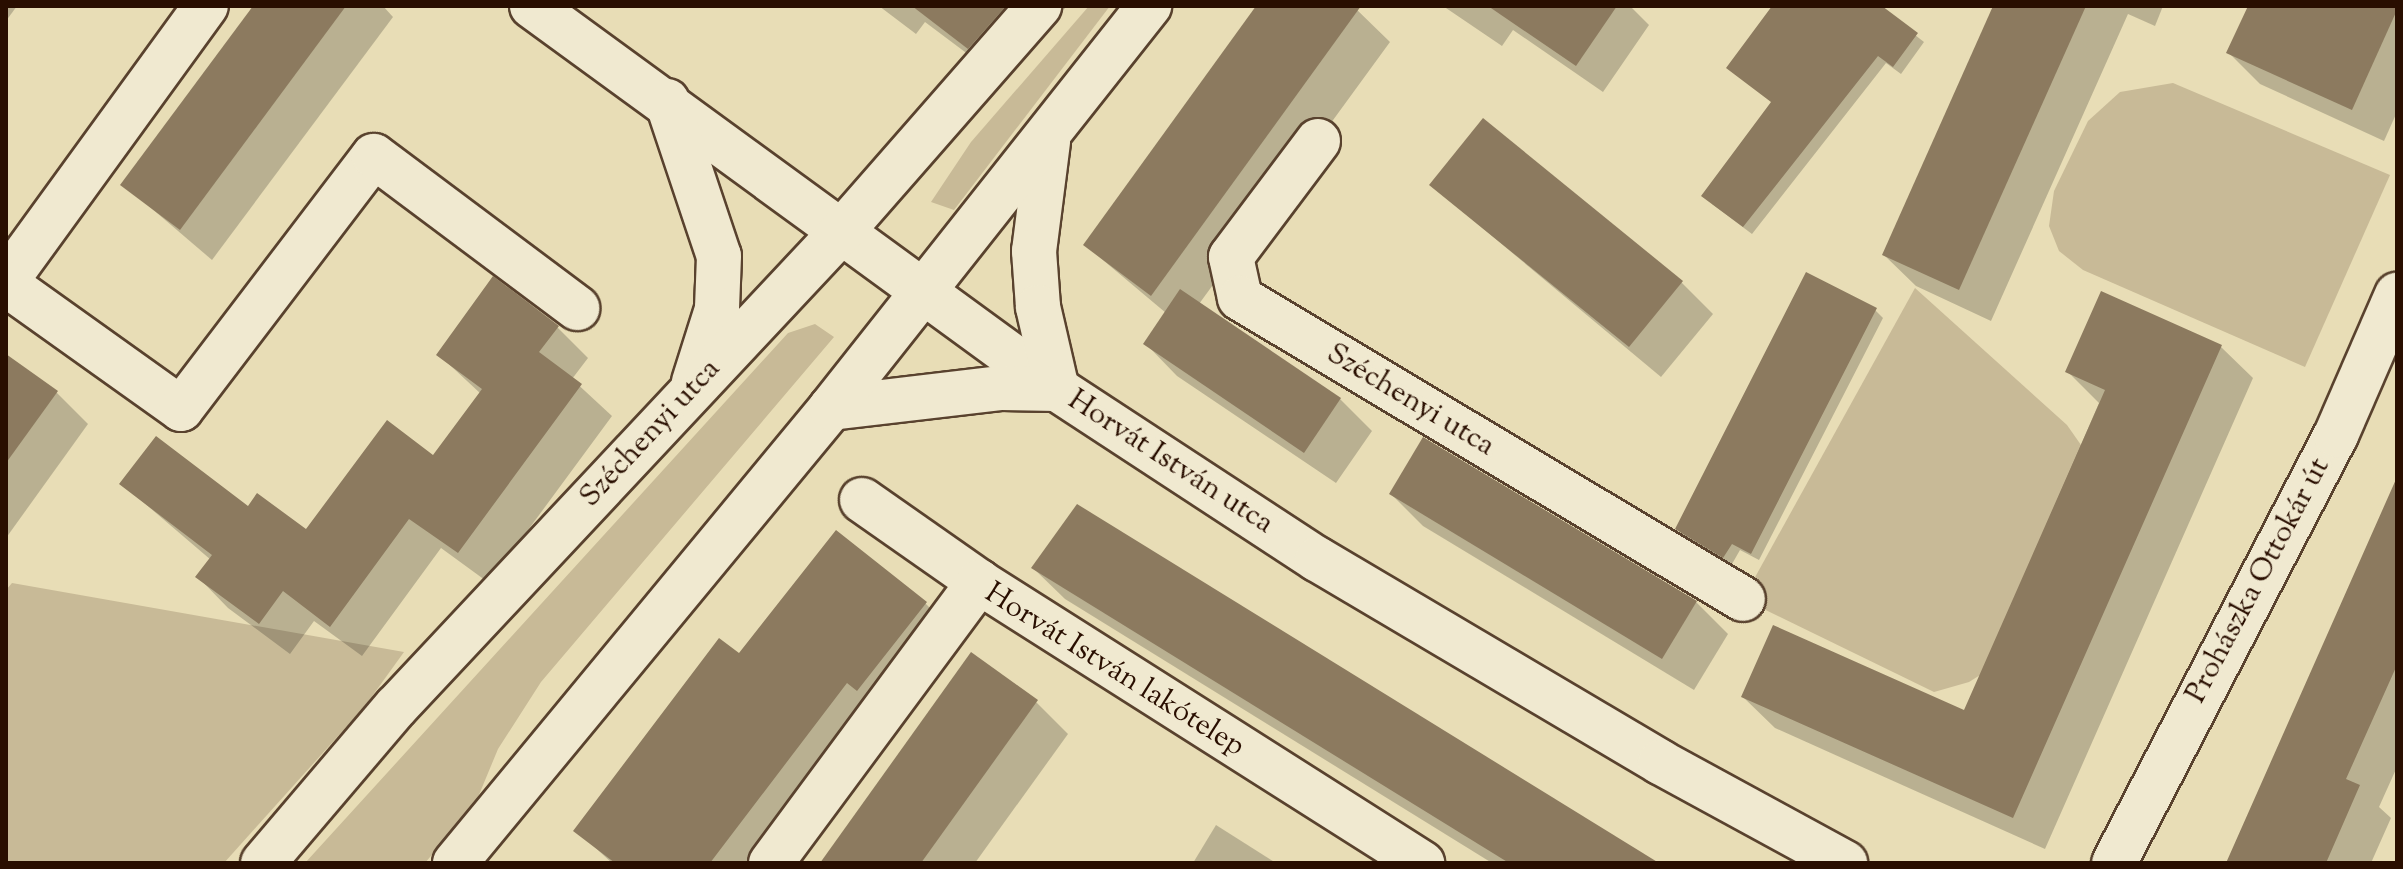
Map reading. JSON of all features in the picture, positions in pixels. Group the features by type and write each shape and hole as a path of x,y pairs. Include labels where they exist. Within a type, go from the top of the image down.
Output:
{"main road":[{"path":"206,6 6,283 181,409 374,156 577,308"},
{"name":"Horvát István utca","path":"532,6 667,101 1057,389 1317,559 1660,762 1845,863"},
{"name":"Széchenyi utca","path":"263,863 396,707 843,230 1039,6"},
{"path":"455,863 1049,139 1149,6"},
{"path":"667,101 719,256 717,309 693,387"},
{"path":"831,408 1002,388 1057,389 1038,307 1034,251 1049,139"},
{"name":"Széchenyi utca","path":"1318,141 1231,257 1240,298 1743,599"},
{"name":"Prohászka Ottokár út","path":"2114,863 2336,435 2397,295"},
{"path":"862,500 979,582"},
{"name":"Horvát István lakótelep","path":"771,863 979,582 1422,863"}],"shaded area":[{"path":"1089,6 1110,6 954,210 931,202 971,142"},
{"path":"2173,83 2390,175 2305,367 2083,270 2059,251 2049,226 2054,191 2088,121 2120,92"},
{"path":"1915,288 2067,425 2081,445 2079,472 1993,667 1969,682 1934,692 1743,599"},
{"path":"815,324 834,337 541,682 498,749 476,802 425,863 305,863 788,333"},
{"path":"12,583 404,652 365,706 224,863 6,863 6,590"}],"building":[{"path":"253,6 346,6 180,230 120,185"},
{"path":"912,6 1006,6 968,49"},
{"path":"1256,6 1361,6 1151,296 1083,245"},
{"path":"1488,6 1617,6 1576,66"},
{"path":"1772,6 1882,6 1918,33 1893,67 1878,56 1743,227 1701,196 1771,102 1726,68"},
{"path":"1993,6 2086,6 1959,290 1882,255"},
{"path":"2248,6 2397,6 2397,10 2352,110 2226,53"},
{"path":"1483,118 1683,281 1629,347 1429,185"},
{"path":"1806,272 1877,308 1751,554 1732,544 1723,558 1675,529"},
{"path":"493,276 559,326 539,352 582,384 458,553 409,519 330,627 283,591 259,624 195,577 212,555 119,484 156,436 248,506 257,493 306,529 387,420 433,455 482,389 436,355"},
{"path":"1180,289 1341,398 1304,453 1143,344"},
{"path":"2101,291 2222,345 2013,818 1741,697 1773,625 1964,710 2105,390 2065,372"},
{"path":"6,354 58,391 6,463"},
{"path":"1423,437 1697,601 1662,659 1389,494"},
{"path":"2397,477 2397,665 2346,779 2360,785 2326,863 2226,863"},
{"path":"1077,504 1659,863 1509,863 1031,568"},
{"path":"836,530 927,602 857,691 847,683 710,863 615,863 573,831 719,638 739,653"},
{"path":"971,652 1038,700 921,863 820,863"}]}
